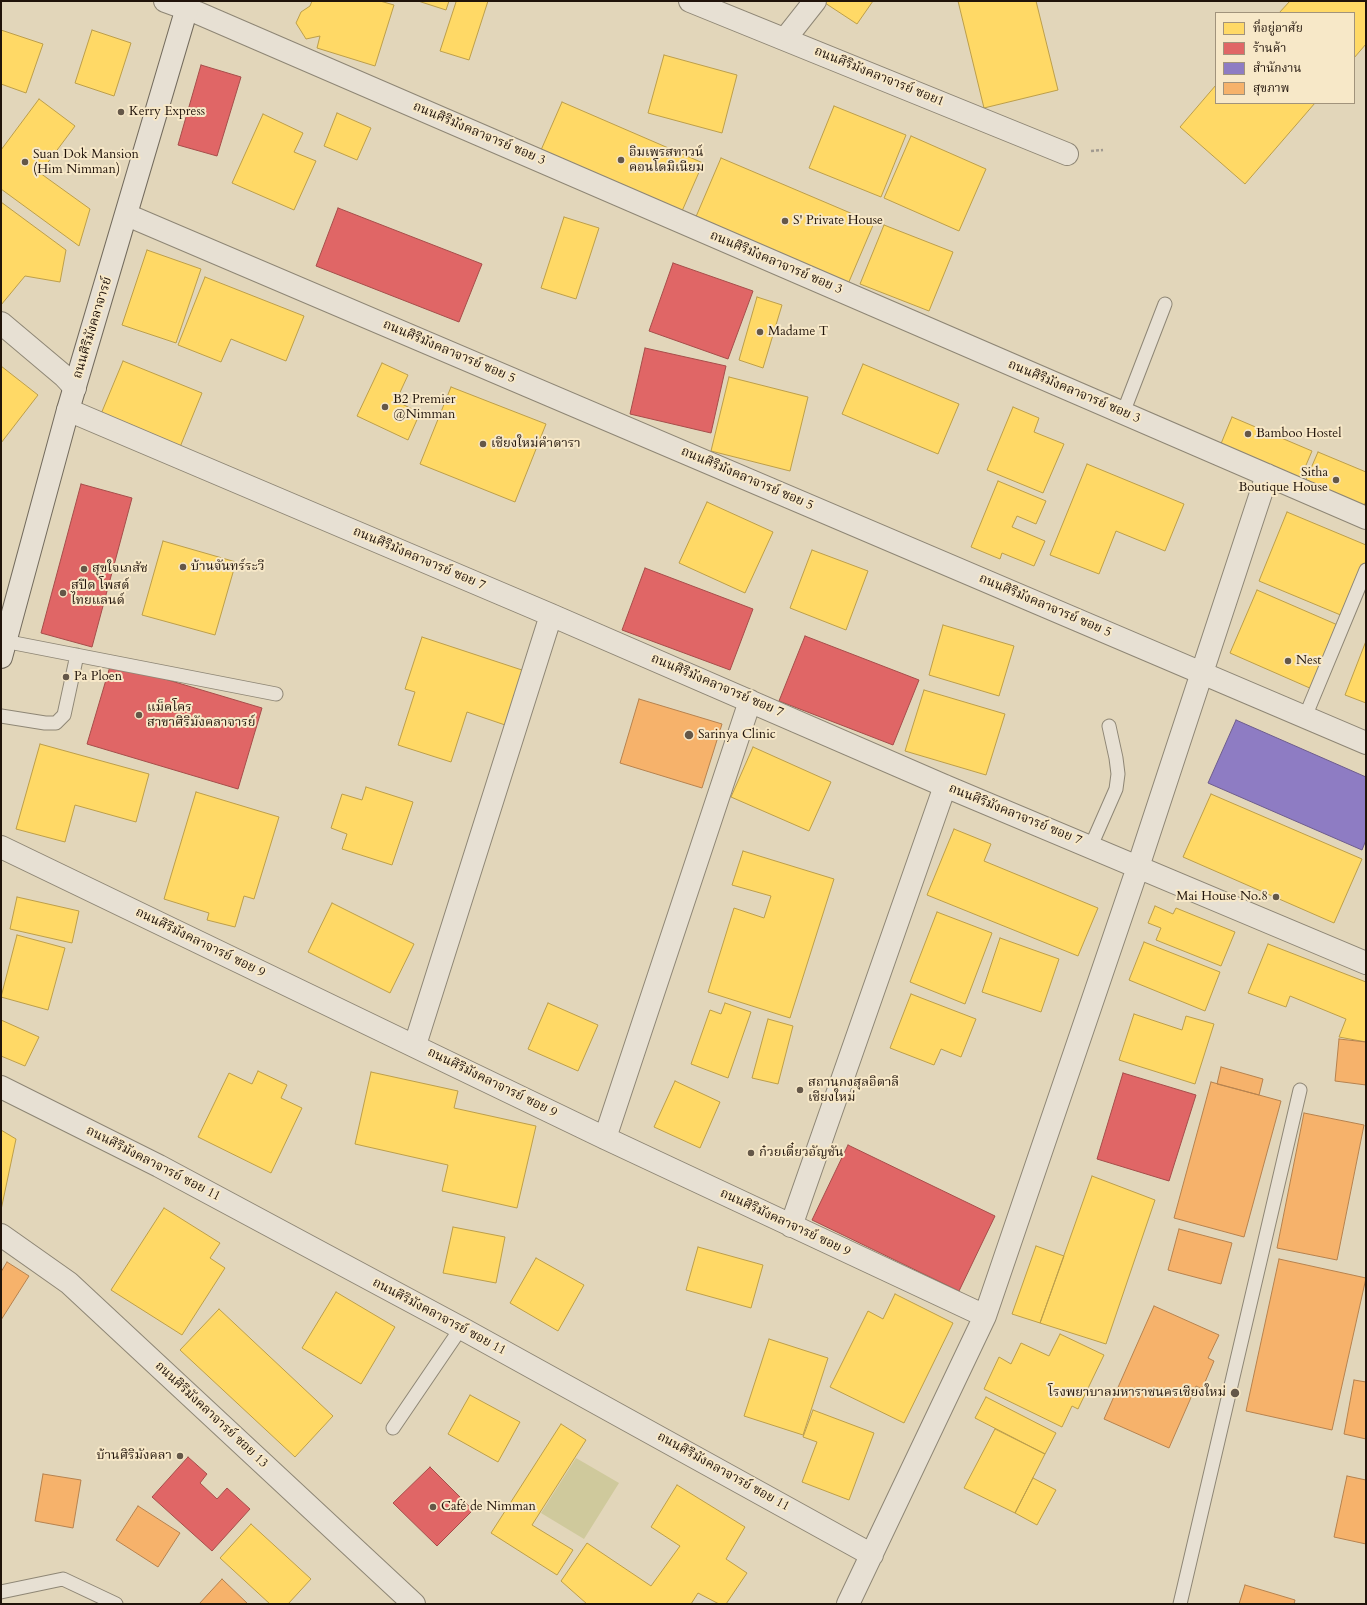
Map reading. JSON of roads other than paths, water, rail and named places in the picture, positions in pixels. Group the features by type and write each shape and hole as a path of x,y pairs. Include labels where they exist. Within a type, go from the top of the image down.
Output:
{"street":[{"name":"ถนนศิริมังคลาจารย์ ซอย 3","path":"165,1 188,5 1366,518"},
{"name":"ถนนศิริมังคลาจารย์ ซอย1","path":"690,1 1068,154"},
{"path":"785,39 815,1"},
{"name":"ถนนศิริมังคลาจารย์","path":"3,649 68,410 188,5"},
{"name":"ถนนศิริมังคลาจารย์ ซอย 5","path":"127,215 1366,743"},
{"path":"1,323 64,376 75,388"},
{"name":"ถนนศิริมังคลาจารย์ ซอย 7","path":"68,410 552,615 945,786 1092,846 1138,867 1366,963"},
{"path":"848,1604 985,1316 1138,867 1267,475"},
{"path":"415,1045 552,615"},
{"path":"605,1138 750,701"},
{"path":"791,1226 945,786"},
{"name":"ถนนศิริมังคลาจารย์ ซอย 9","path":"1,847 415,1045 605,1138 985,1316"},
{"name":"ถนนศิริมังคลาจารย์ ซอย 11","path":"1,1087 159,1166 461,1328 872,1555"},
{"name":"ถนนศิริมังคลาจารย์ ซอย 13","path":"1,1235 69,1283 414,1604"}],"lane":[{"path":"1123,413 1165,304"},
{"path":"1306,717 1366,570"},
{"path":"3,649 77,655 276,694"},
{"path":"1,716 45,723 56,723 64,715 77,655"},
{"path":"1092,846 1116,789 1118,774 1109,726"},
{"path":"1180,1604 1300,1090"},
{"path":"393,1428 461,1328"},
{"path":"1,1592 63,1579 116,1604"}],"place":[{"name":"Kerry Express","path":"121,112"},
{"name":"อิมเพรสทาวน์ คอนโดมิเนียม","path":"621,160"},
{"name":"Suan Dok Mansion (Him Nimman)","path":"25,162"},
{"name":"S' Private House","path":"785,221"},
{"name":"Madame T","path":"760,332"},
{"name":"B2 Premier @Nimman","path":"385,407"},
{"name":"Bamboo Hostel","path":"1248,434"},
{"name":"เชียงใหม่คำดารา","path":"483,444"},
{"name":"Sitha Boutique House","path":"1336,480"},
{"name":"บ้านจันทร์ระวี","path":"183,567"},
{"name":"สุขใจเภสัช","path":"84,569"},
{"name":"สปีด โพสต์ ไทยแลนด์","path":"63,593"},
{"name":"Nest","path":"1288,661"},
{"name":"Pa Ploen","path":"66,677"},
{"name":"แม็คโคร สาขาศิริมังคลาจารย์","path":"139,715"},
{"name":"Sarinya Clinic","path":"689,735"},
{"name":"Mai House No.8","path":"1276,897"},
{"name":"สถานกงสุลอิตาลี เชียงใหม่","path":"800,1090"},
{"name":"ก๋วยเตี๋ยวอัญชัน","path":"751,1153"},
{"name":"โรงพยาบาลมหาราชนครเชียงใหม่","path":"1235,1393"},
{"name":"บ้านศิริมังคลา","path":"180,1456"},
{"name":"Café de Nimman","path":"433,1507"}]}
